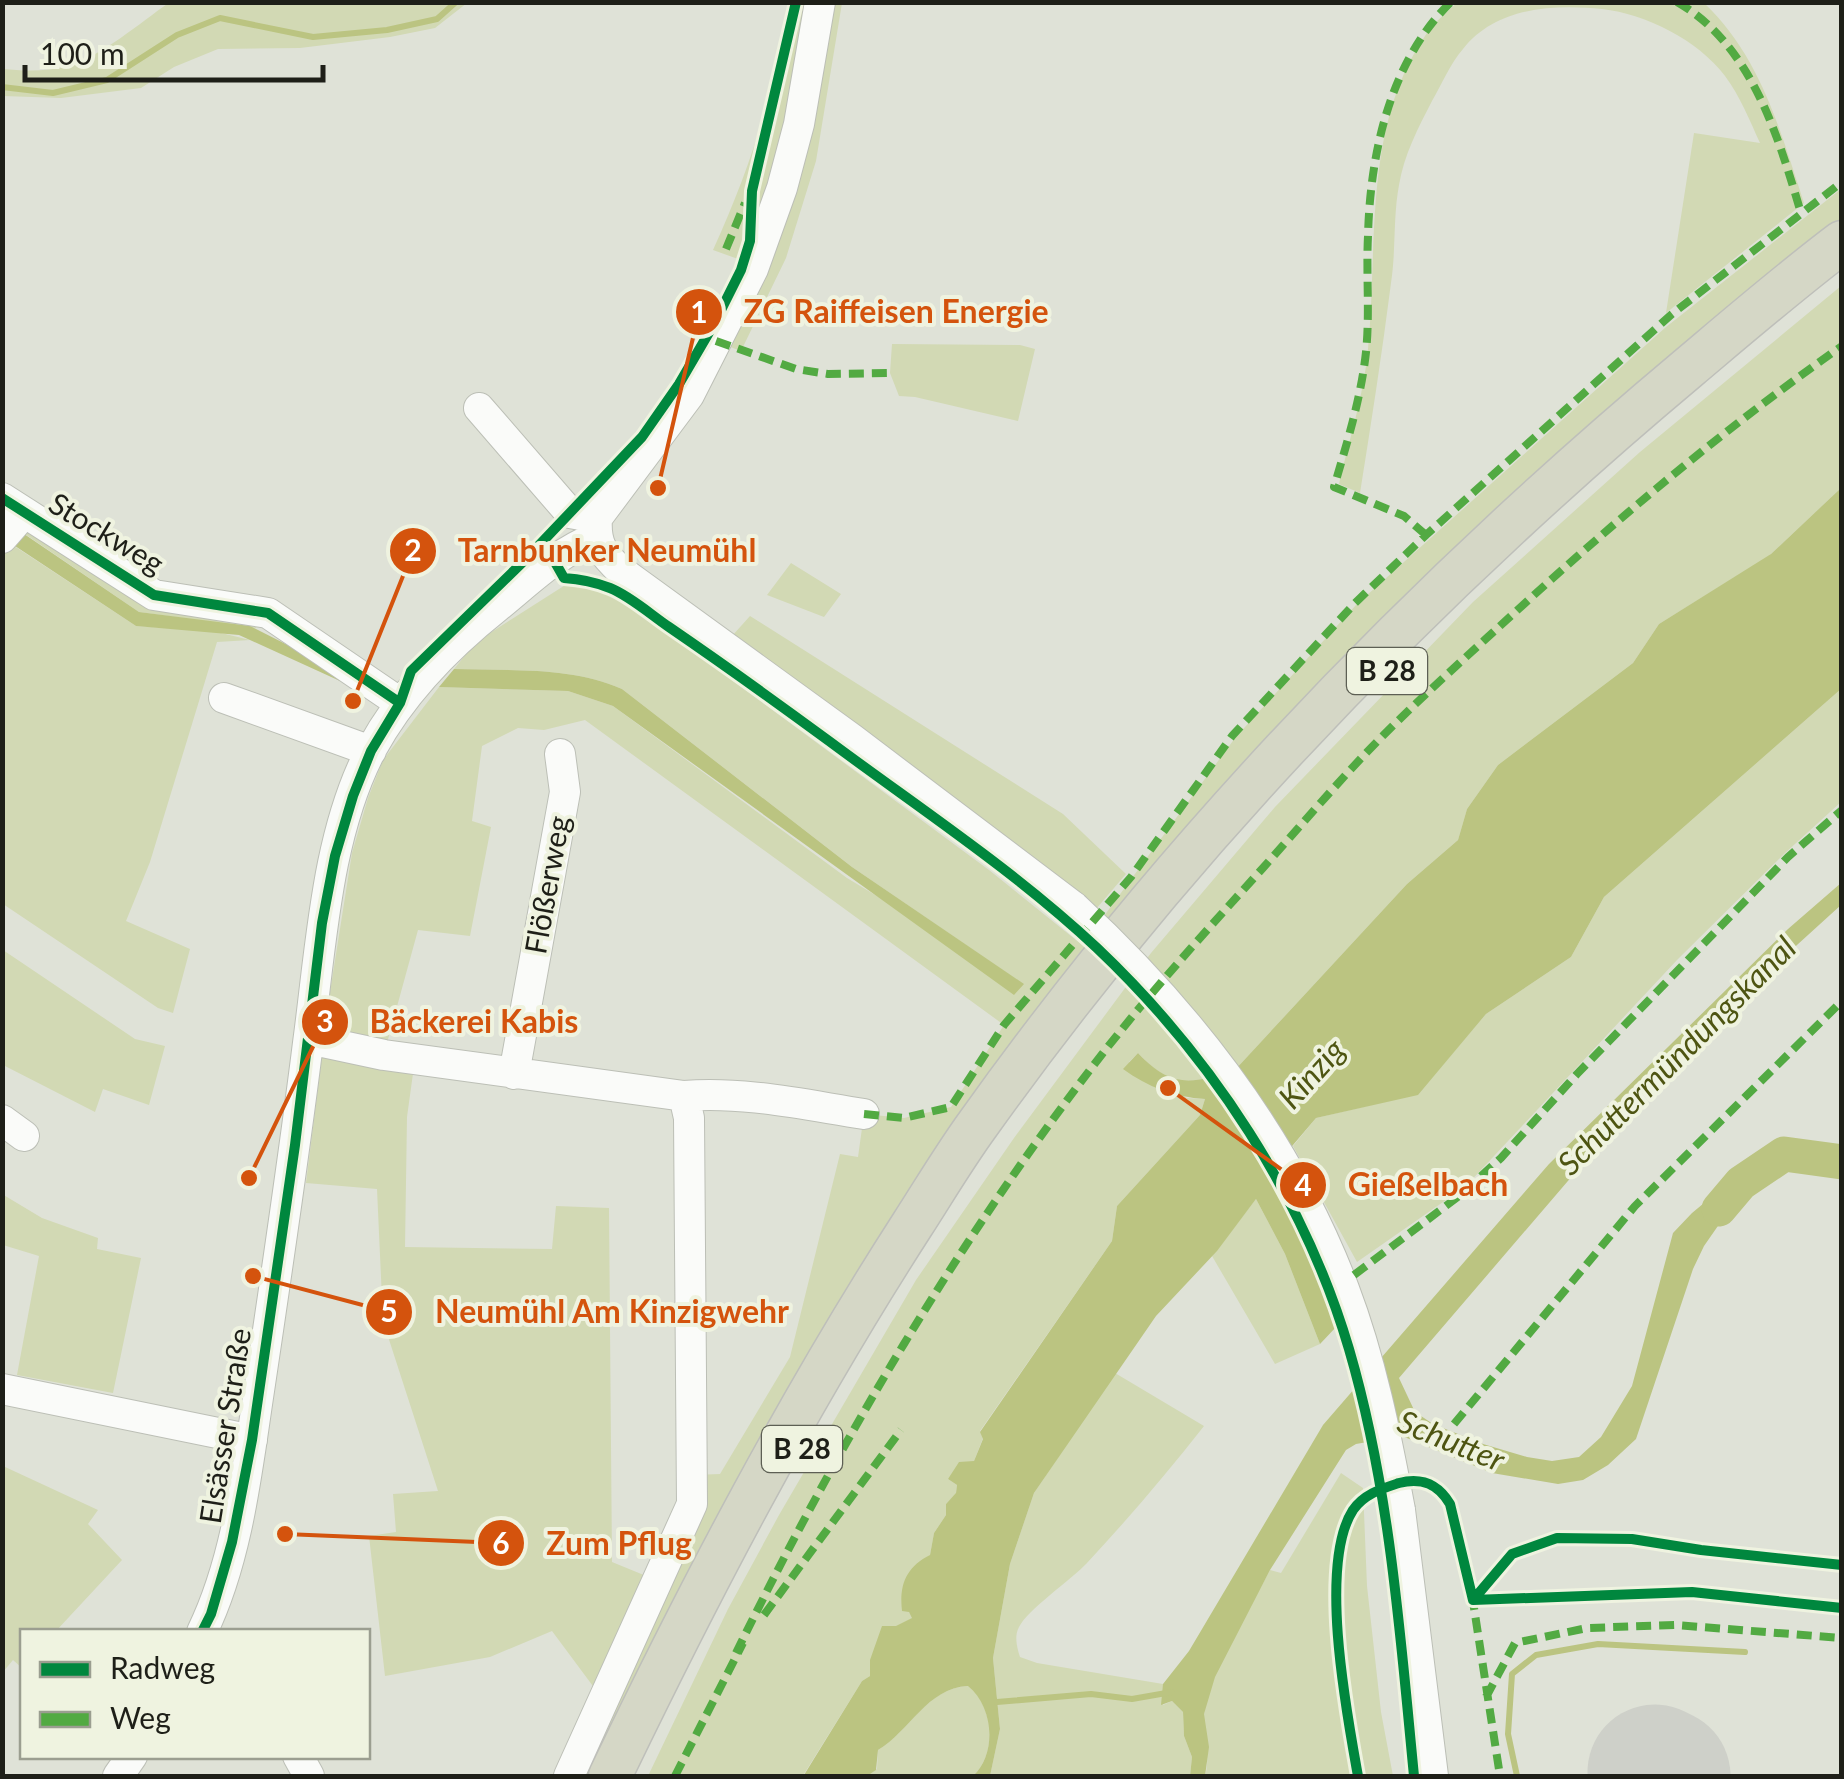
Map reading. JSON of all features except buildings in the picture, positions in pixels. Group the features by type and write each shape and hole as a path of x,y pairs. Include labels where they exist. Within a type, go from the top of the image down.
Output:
{"highway":[{"name":"B 28","path":"610,1776 688,1614 817,1377 976,1126 1121,936 1244,790 1452,578 1614,430 1842,242"},
{"name":"B 28","path":"632,1776 718,1604 829,1401 988,1153 1140,945 1264,799 1467,590 1630,444 1842,270"}],"street":[{"name":"Elsässer Straße","path":"213,1626 252,1440 322,923 336,856 371,751 400,702 472,628 596,528 689,395 752,269 782,188 799,124 820,2"},
{"path":"480,408 570,513 596,528 602,554 622,572 867,750 1074,908 1170,1001 1218,1060 1307,1202 1361,1339 1400,1510 1433,1776"},
{"name":"Stockweg","path":"11,518 154,595 268,613 400,702"},
{"path":"224,698 371,751"},
{"name":"Flößerweg","path":"514,1074 565,792 560,754"},
{"path":"309,1039 384,1055 514,1074 684,1096 748,1097 864,1114"},
{"path":"569,1776 692,1504 689,1118 684,1096"},
{"path":"2,1390 252,1440"}],"shaded area":[{"path":"170,2 467,3 435,28 390,37 300,48 218,49 174,67 141,88 61,98 3,96 3,69 51,69 81,61"},
{"path":"788,3 811,3 799,68 776,167 738,259 713,250 759,129"},
{"path":"835,3 842,3 816,161 786,258 741,351 725,345 810,124"},
{"path":"1457,3 1704,3 1724,24 1754,71 1777,122 1804,203 1666,313 1694,133 1760,143 1735,92 1714,63 1686,40 1619,12 1546,8 1492,24 1476,35 1454,61 1404,163 1397,197 1388,310 1360,493 1339,484 1366,366 1382,147 1405,71 1428,31"},
{"path":"1841,189 1841,221 1113,924 1104,916 1235,738 1356,605 1666,327"},
{"path":"1841,286 1841,488 1769,556 1659,624 1633,663 1498,765 1467,809 1458,840 1407,884 1234,1071 1193,1081 1161,1073 1138,1053 1129,1062 1187,1098 1205,1099 1200,1115 1117,1206 1112,1241 980,1431 983,1438 974,1461 948,1479 957,1485 956,1494 946,1504 946,1515 934,1533 909,1612 913,1618 890,1634 878,1649 870,1676 862,1681 804,1774 807,1776 648,1776 728,1609 916,1280 1014,1138 1151,953 1275,807 1473,602 1640,452"},
{"path":"892,344 1020,345 1035,349 1018,421 899,396 890,373"},
{"path":"2,509 105,580 259,621 256,628 139,612 3,519"},
{"path":"2,538 136,626 213,631 250,640 217,642 150,862 126,921 190,949 173,1013 158,1008 3,904"},
{"path":"791,563 841,594 824,617 767,595"},
{"path":"570,582 618,596 989,870 1091,952 595,1776 576,1776 607,1705 552,1631 490,1657 385,1676 369,1536 396,1532 393,1494 438,1491 383,1321 377,1189 306,1183 352,853 383,760 439,687 568,691 613,706 847,878 1023,984 852,867 622,689 561,673 454,669 476,642","holes":["585,720 1004,1025 951,1107 904,1118 864,1114 858,1157 840,1154 790,1357 720,1474 693,1475 656,1580 612,1562 609,1208 556,1206 552,1249 405,1247 407,1117 415,1059 384,1054 418,930 470,936 491,827 472,821 482,746 518,728 544,730"]},
{"path":"750,616 1063,814 1126,874 1096,909 1042,863 732,636"},
{"path":"1841,689 1841,802 1677,960 1466,1186 1357,1262 1293,1146 1316,1118 1418,1094 1486,1014 1571,957 1604,897"},
{"path":"3,950 135,1039 165,1046 149,1105 103,1089 95,1112 3,1065"},
{"path":"2,1194 42,1218 98,1238 97,1249 141,1258 113,1393 17,1375 39,1256 3,1245"},
{"path":"1256,1199 1285,1254 1320,1344 1275,1364 1212,1256"},
{"path":"1115,1373 1204,1426 1087,1563 1024,1620 1017,1631 1017,1646 1020,1657 1037,1663 1163,1684 1163,1705 1172,1701 1183,1712 1184,1736 1192,1757 1190,1776 990,1776 1000,1729 993,1658 1010,1564 1034,1493"},
{"path":"3,1466 98,1510 88,1524 122,1560 58,1629 20,1629 20,1666 13,1660 3,1672"},
{"path":"1341,1473 1363,1488 1367,1586 1381,1712 1393,1776 1205,1776 1204,1714 1221,1661 1270,1570 1281,1573"},
{"path":"969,1686 984,1706 989,1731 986,1756 973,1776 867,1776 877,1769 878,1750 930,1702 954,1688"}],"water":[{"name":"Kinzig","path":"1841,488 1841,689 1604,897 1571,957 1486,1014 1418,1095 1316,1118 1270,1172 1337,1326 1320,1344 1285,1254 1256,1199 1217,1251 1156,1316 1034,1493 1010,1564 993,1658 1000,1729 990,1776 973,1776 986,1756 989,1731 983,1706 968,1686 941,1694 930,1702 878,1750 876,1770 867,1776 804,1775 862,1681 870,1676 870,1660 882,1626 896,1626 912,1618 909,1612 902,1611 903,1585 915,1565 930,1555 934,1533 946,1515 946,1504 956,1493 957,1485 948,1479 959,1462 974,1461 983,1439 980,1432 1112,1241 1117,1206 1200,1115 1205,1099 1162,1090 1123,1069 1138,1053 1171,1078 1205,1079 1234,1071 1407,884 1458,840 1467,809 1498,765 1633,663 1659,624 1771,554"},
{"path":"2,519 139,612 250,626 341,672 340,681 239,635 136,626 3,538"},
{"path":"454,669 561,673 622,689 852,867 1024,984 1014,995 613,706 568,691 439,687"},
{"name":"Schuttermündungskanal","path":"1841,883 1841,905 1733,1003 1639,1098 1399,1378 1415,1412 1433,1424 1527,1457 1552,1461 1579,1457 1601,1437 1632,1386 1673,1233 1744,1170 1751,1177 1754,1192 1720,1223 1693,1269 1636,1439 1608,1465 1583,1480 1558,1484 1492,1473 1402,1436 1356,1444 1346,1450 1270,1570 1215,1677 1204,1714 1209,1747 1205,1776 1190,1776 1192,1757 1184,1736 1183,1712 1172,1701 1161,1705 1163,1684 1189,1651 1323,1425 1549,1164 1788,929"}],"waterway":[{"path":"2,87 53,93 107,80 177,35 220,18 313,37 387,30 437,19 456,2"},
{"name":"Schutter","path":"1719,1209 1741,1183 1784,1154 1842,1162"},
{"path":"1517,1776 1508,1734 1512,1674 1536,1655 1598,1644 1745,1652"},
{"path":"997,1702 1091,1694 1132,1699 1172,1692"}],"runway":[{"path":"1655,1772 1663,1776"}],"marked path":[{"path":"1426,535 1404,516 1334,487 1357,403 1366,352 1370,205 1379,141 1398,80 1430,26 1451,2"},
{"path":"1677,2 1703,20 1743,67 1771,124 1801,213"},
{"path":"864,1114 904,1118 951,1107 1004,1025 1131,877 1232,736 1355,603 1672,314 1842,182"},
{"path":"726,249 745,203"},
{"path":"716,341 796,369 828,374 890,373"},
{"path":"736,1653 817,1497 904,1344 999,1195 1141,1006 1340,781 1420,699 1632,509 1842,346"},
{"path":"1354,1275 1459,1196 1501,1158 1788,857 1842,810"},
{"path":"1454,1424 1635,1206 1842,1001"},
{"path":"764,1615 901,1430"},
{"path":"1472,1595 1500,1776"},
{"path":"1486,1697 1515,1643 1587,1628 1676,1625 1842,1638"},
{"path":"675,1776 743,1643"}],"cycle path":[{"path":"204,1629 232,1542 252,1440 295,1145 322,923 335,856 353,796 371,751 400,703 411,671 525,560 642,437 714,324 741,270 750,241 752,191 796,2"},
{"path":"2,498 154,595 268,613 400,703"},
{"path":"543,541 564,578 604,586 632,600 1000,866 1066,920 1139,990 1215,1083 1280,1184 1307,1238 1349,1349 1384,1508 1414,1776"},
{"path":"1358,1776 1342,1679 1336,1602 1343,1534 1357,1504 1399,1483 1422,1482 1440,1491 1450,1504 1473,1600"},
{"path":"1473,1600 1512,1554 1557,1538 1632,1539 1842,1565"},
{"path":"1473,1600 1692,1592 1842,1608"}],"place":[{"name":"ZG Raiffeisen Energie","path":"658,488"},
{"name":"Tarnbunker Neumühl","path":"353,701"},
{"name":"Gießelbach","path":"1168,1088"},
{"name":"Bäckerei Kabis","path":"249,1178"},
{"name":"Neumühl Am Kinzigwehr","path":"253,1276"},
{"name":"Zum Pflug","path":"285,1534"}]}
